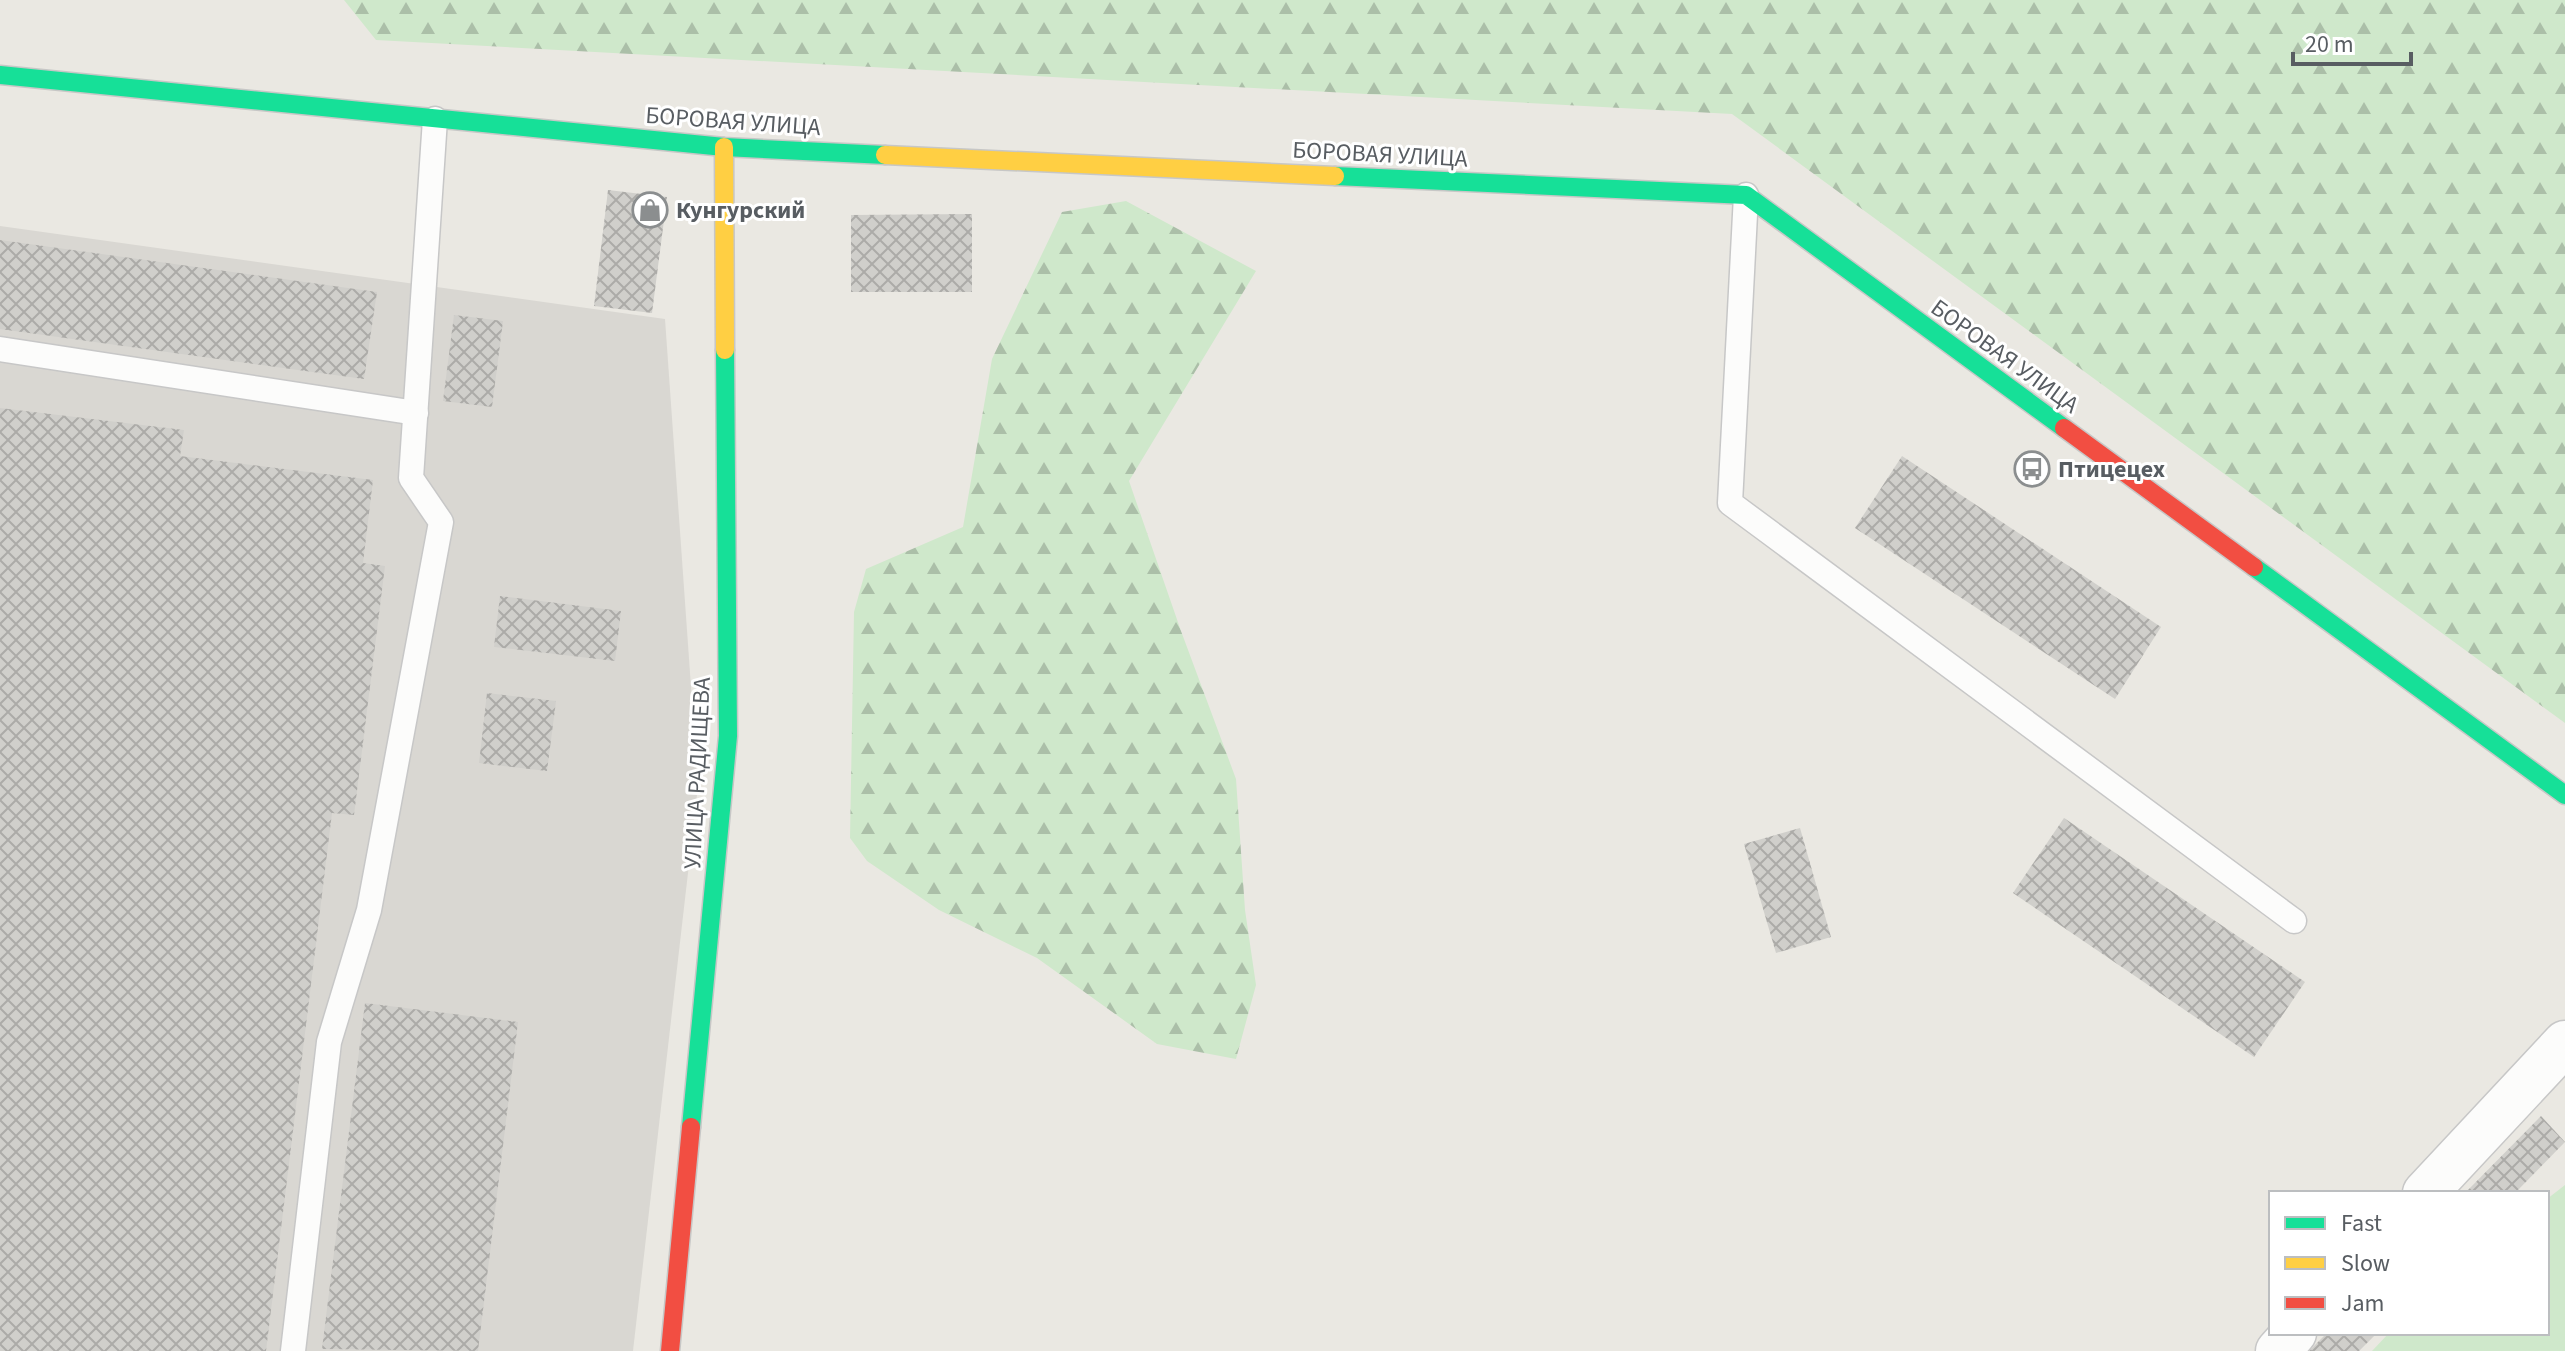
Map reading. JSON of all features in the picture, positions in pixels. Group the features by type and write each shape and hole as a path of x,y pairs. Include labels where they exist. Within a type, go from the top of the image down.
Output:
{"street":[{"name":"БОРОВАЯ УЛИЦА","path":"0,75 724,147 1746,195 2565,795"},
{"name":"УЛИЦА РАДИЩЕВА","path":"670,1351 728,736 724,147"},
{"path":"2427,1191 2565,1043"},
{"path":"2278,1351 2292,1335"}],"lane":[{"path":"293,1351 329,1042 369,910 441,522 411,478 435,119"},
{"path":"1746,195 1730,503 2294,921"},
{"path":"0,349 416,413"}],"shaded area":[{"path":"0,226 665,319 698,786 633,1351 0,1351"}],"green space":[{"path":"344,0 2565,0 2565,723 1732,114 376,40"},
{"path":"1126,201 1256,271 1129,481 1236,779 1245,910 1256,985 1236,1059 1157,1044 1037,958 939,910 867,861 850,838 854,612 866,569 963,527 992,359 1062,212"},
{"path":"2565,1185 2565,1351 2372,1351 2387,1335 2549,1335 2549,1197"}],"building":[{"path":"608,190 667,197 652,313 594,306"},
{"path":"972,214 972,292 851,292 851,215"},
{"path":"0,240 377,292 364,379 0,329"},
{"path":"454,315 503,321 492,407 443,401"},
{"path":"0,408 184,430 180,456 373,480 363,563 385,566 354,815 332,813 266,1351 0,1351"},
{"path":"1902,456 2161,627 2115,699 1855,528"},
{"path":"500,596 621,611 615,661 494,647"},
{"path":"487,693 556,701 547,771 479,763"},
{"path":"2064,818 2305,982 2254,1057 2013,893"},
{"path":"1800,828 1831,937 1776,953 1744,844"},
{"path":"365,1003 518,1022 478,1351 322,1349"},
{"path":"2541,1116 2565,1142 2517,1191 2467,1191"},
{"path":"2325,1335 2375,1335 2359,1351 2309,1351"}],"traffic: fast":[{"path":"0,75 724,147 885,155"},
{"path":"1335,176 1746,195 2064,428"},
{"path":"691,1127 728,736 725,350"},
{"path":"2254,567 2565,795"}],"traffic: slow":[{"path":"724,147 725,350"},
{"path":"885,155 1335,176"}],"traffic: jam":[{"path":"2064,428 2254,567"},
{"path":"670,1351 691,1127"}],"place":[{"name":"Кунгурский","path":"650,210"},
{"name":"Птицецех","path":"2032,469"}]}
